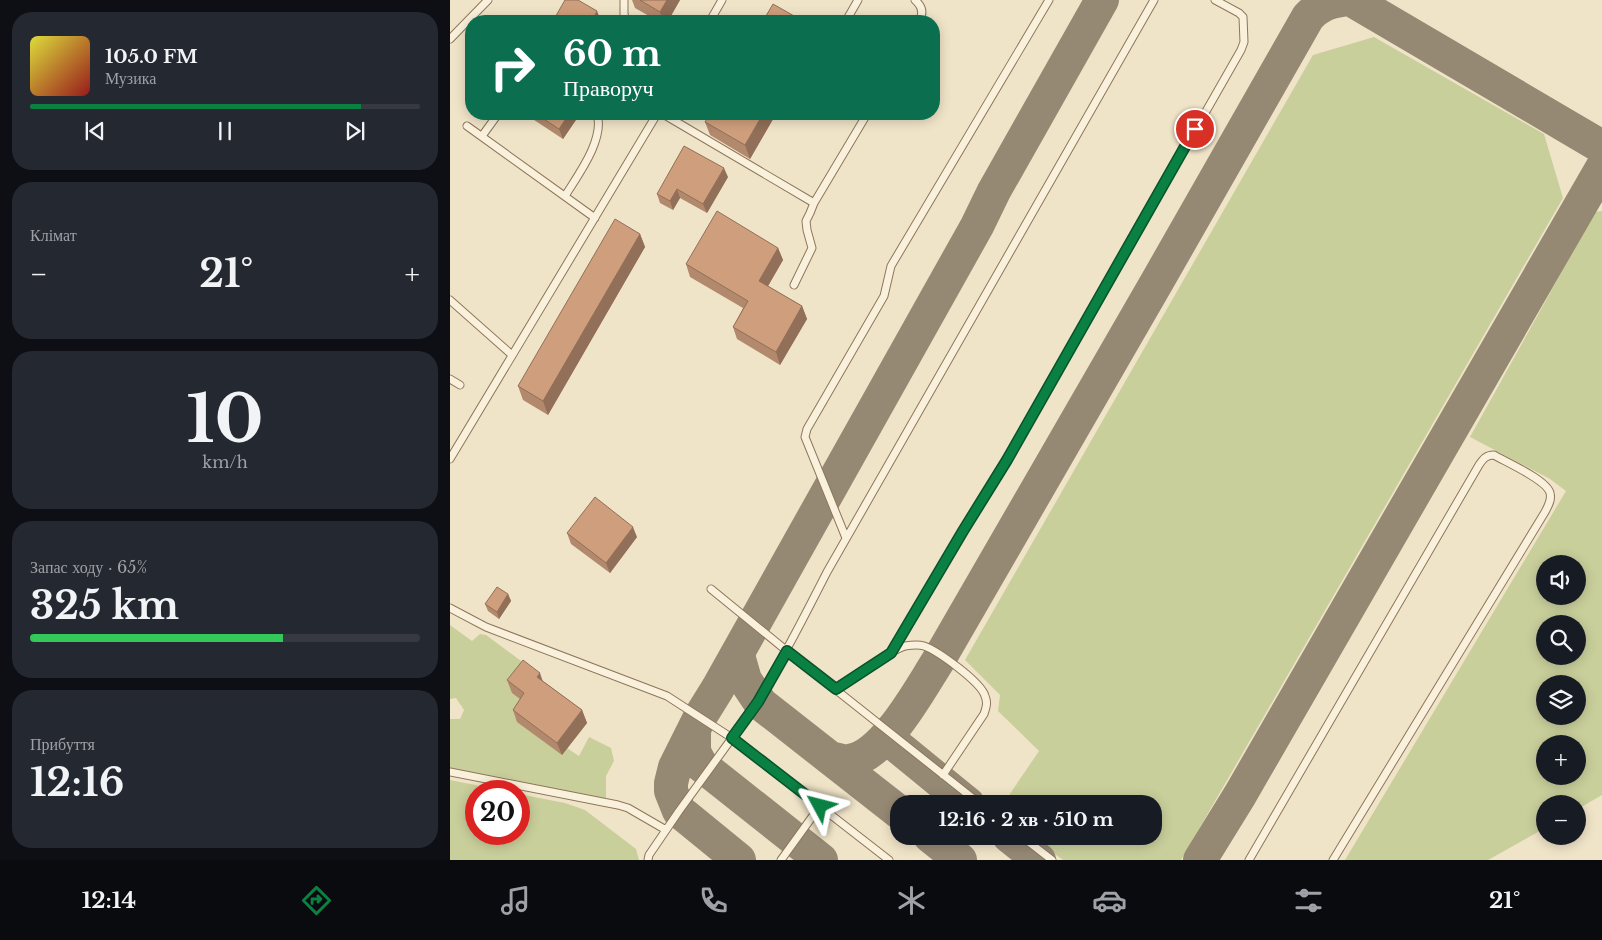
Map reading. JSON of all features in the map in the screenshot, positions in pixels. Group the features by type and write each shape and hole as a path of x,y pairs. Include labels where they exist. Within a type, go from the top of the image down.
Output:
{"lane":[{"path":"473,15 488,0"},
{"path":"624,0 624,15"},
{"path":"713,15 722,0"},
{"path":"849,15 858,0"},
{"path":"915,0 921,7 922,15"},
{"path":"846,538 806,438 807,429 884,296 891,266 1049,0"},
{"path":"648,860 649,855 666,830 758,702 846,538 1154,0"},
{"path":"891,653 1007,460 1241,50 1244,42 1243,17 1215,0"},
{"path":"450,39 465,24"},
{"path":"482,136 494,120"},
{"path":"565,196 586,161 593,145 599,129 598,120"},
{"path":"450,459 653,120"},
{"path":"673,120 814,203"},
{"path":"794,285 812,248 806,221 814,203 864,120"},
{"path":"467,126 596,218"},
{"path":"450,300 512,355"},
{"path":"450,379 460,385"},
{"path":"1249,860 1479,465 1483,459 1494,454 1541,482 1550,492 1550,501 1332,860"},
{"path":"711,589 969,795"},
{"path":"450,608 486,627 667,696 732,738 889,860"},
{"path":"836,689 891,653 906,646 921,645 926,647 940,655 970,678 983,690 987,704 984,714 943,775"},
{"path":"450,772 618,804 666,830"},
{"path":"781,860 820,806"},
{"path":"1033,845 1052,860"}],"green space":[{"path":"1374,37 1544,134 1563,198 1181,860 1063,860 1043,845 1162,845 1162,795 1009,795 1039,751 998,711 1000,695 965,660 1313,55"},
{"path":"1602,211 1602,795 1586,804 1586,795 1536,795 1536,833 1488,860 1345,860 1566,491 1550,479 1470,437 1595,212"},
{"path":"450,625 472,641 480,634 486,635 528,666 529,706 562,755 567,748 579,756 589,737 611,748 614,761 606,776 606,800 530,785 530,780 505,780 450,769 450,719 460,719 464,710 456,698 450,699"},
{"path":"450,780 465,783 465,845 530,845 530,796 565,803 585,810 636,849 639,860 450,860"}],"building":[{"path":"565,0 578,0 597,11 595,15 556,15"},
{"path":"640,0 667,0 660,12"},
{"path":"773,4 792,15 767,15"},
{"path":"545,120 565,120 559,129"},
{"path":"706,120 760,120 745,145 705,122"},
{"path":"684,146 724,168 703,204 677,189 670,201 657,194"},
{"path":"717,211 778,248 759,281 802,306 776,352 733,327 748,301 686,264"},
{"path":"615,219 640,234 543,401 518,386"},
{"path":"595,497 633,527 606,563 567,533"},
{"path":"497,587 508,594 497,612 485,604"},
{"path":"523,660 540,673 537,677 582,710 557,743 513,710 524,693 507,680"}],"taxiway":[{"path":"739,860 679,811 671,791 675,767 700,717 718,688 1102,0"},
{"path":"830,758 849,761 862,757 875,748 888,735 911,704 938,661 1308,17 1324,5 1342,0"},
{"path":"1352,0 1602,147"},
{"path":"1200,860 1240,795 1602,168"},
{"path":"739,651 739,659 745,680 761,704 890,805"},
{"path":"694,731 694,752 701,765 821,860"},
{"path":"886,737 957,795"},
{"path":"941,845 960,860"},
{"path":"1020,845 1039,860"}],"route":[{"path":"820,806 732,738 758,702 787,651 836,689 891,653 1007,460 1195,129"}]}
